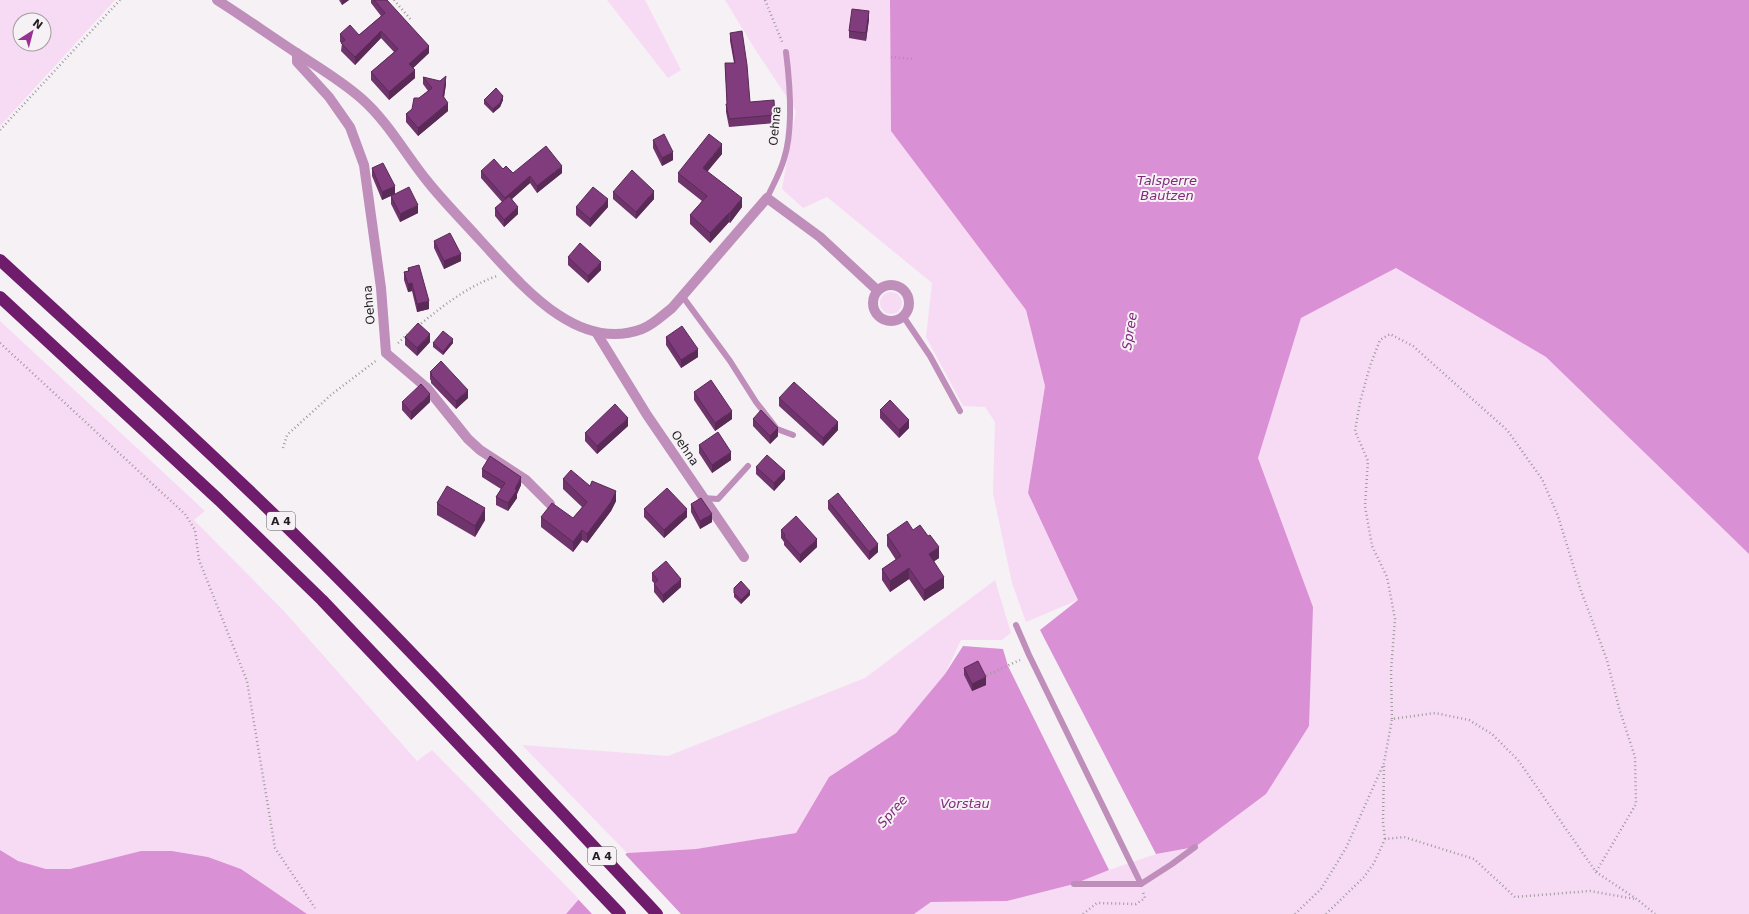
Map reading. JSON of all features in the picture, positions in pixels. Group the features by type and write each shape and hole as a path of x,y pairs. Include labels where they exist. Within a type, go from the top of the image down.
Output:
{"highway":[{"name":"A 4","path":"0,260 303,542 376,616 657,914"},
{"name":"A 4","path":"0,297 213,494 322,600 620,914"}],"street":[{"name":"Oehna","path":"217,0 329,73 363,99 378,116 428,182 530,293 546,307 560,316 596,332 628,332 643,329 672,308 767,198"},
{"name":"Oehna","path":"297,53 297,62 330,97 350,127 364,165 380,280 386,353 427,388 468,439 480,450 526,480 550,504"},
{"path":"767,198 820,237 878,290"},
{"path":"888,285 899,286 904,290 909,300 909,306 904,316 892,321 880,318 876,314 872,302 878,290 888,285"},
{"name":"Oehna","path":"596,332 647,415 744,557"}],"lane":[{"name":"Oehna","path":"767,198 785,158 790,135 791,98 786,52"},
{"path":"683,297 730,362 760,408 777,429 792,435"},
{"path":"904,316 930,356 960,411"},
{"path":"703,498 718,499 748,466"},
{"path":"1016,625 1029,655 1141,884"},
{"path":"1074,884 1141,884 1172,864 1195,846"}],"path":[{"path":"0,130 120,0"},
{"path":"394,0 412,21"},
{"path":"764,0 786,52"},
{"path":"891,57 914,59"},
{"path":"1326,914 1364,877 1374,863 1385,840 1383,822 1384,763 1392,719 1391,671 1395,619 1388,577 1372,546 1365,506 1368,461 1355,431 1360,402 1370,366 1380,340 1390,334 1413,346 1507,430 1542,479 1558,516 1581,591 1607,660 1619,708 1635,757 1636,804 1596,872"},
{"path":"0,343 185,514 195,530 199,560 247,681 275,848 315,908"},
{"path":"982,677 1029,655"},
{"path":"1392,719 1435,713 1469,720 1492,734 1518,760 1596,872 1656,914"},
{"path":"1295,914 1321,889 1326,882 1346,848 1384,763"},
{"path":"1385,840 1404,837 1474,859 1515,898 1590,891 1638,900"},
{"path":"1082,914 1097,903 1136,904"}],"shaded area":[{"path":"0,0 115,0 0,126"},
{"path":"607,0 645,0 681,70 668,78"},
{"path":"725,0 890,0 891,131 1026,310 1045,386 1028,493 1078,600 1026,622 1012,583 993,493 995,422 985,407 963,406 926,337 932,283 827,197 803,208 782,189 796,111"},
{"path":"1396,268 1546,357 1749,554 1749,914 914,914 931,902 1007,901 1074,884 1156,854 1195,847 1313,607 1258,458 1301,318"},
{"path":"891,292 899,295 902,303 899,311 891,314 883,311 880,303 883,295"},
{"path":"0,321 205,511 194,520 283,610 417,761 432,750 579,899 566,914 307,914 241,869 208,857 172,851 70,869 46,869 18,861 0,850"},
{"path":"995,580 1011,633 1002,640 961,640 945,674 896,733 829,777 796,833 696,849 627,853 522,745 668,756 865,678"}],"water":[{"name":"Talsperre Bautzen","path":"890,0 1749,0 1749,554 1546,357 1396,268 1301,318 1258,458 1313,607 1309,726 1266,794 1195,847 1156,854 1040,630 1078,600 1028,493 1045,386 1026,310 891,131"},
{"name":"Vorstau","path":"963,646 1003,649 1008,666 1109,870 1074,884 1007,901 931,902 914,914 566,914 593,883 627,853 696,849 796,833 829,777 896,733 945,674"},
{"path":"0,850 18,861 46,869 70,869 141,851 172,851 208,857 241,869 307,914 0,914"}],"pier":[{"path":"624,853 681,914 592,914 577,898 591,881"}],"building":[{"path":"374,0 387,0 429,46 409,64 415,70 389,92 371,72 398,49 381,31 355,57 341,43 345,40 340,34 350,25 359,35 385,13"},
{"path":"852,9 869,11 866,33 849,31"},
{"path":"742,31 750,102 774,100 775,115 729,119 726,104 725,63 735,63 730,33"},
{"path":"446,76 443,96 448,103 418,128 406,114 412,109 414,98 419,98 432,88 423,77 440,81"},
{"path":"496,88 503,96 500,103 493,109 484,100"},
{"path":"664,134 673,152 662,158 653,140"},
{"path":"709,134 722,144 703,168 742,198 730,213 710,233 690,215 707,196 678,173"},
{"path":"546,146 562,166 537,186 530,176 505,198 481,171 494,159 503,169 506,166 513,173"},
{"path":"383,163 395,186 382,192 372,168"},
{"path":"632,170 654,191 636,212 613,192"},
{"path":"409,187 418,205 400,214 391,196"},
{"path":"593,187 608,199 590,219 576,207"},
{"path":"509,196 518,207 504,220 495,208"},
{"path":"450,233 461,254 444,261 434,241"},
{"path":"580,243 601,262 588,276 568,257"},
{"path":"419,265 429,301 417,304 412,283 408,284 404,272 409,271 408,268"},
{"path":"418,323 430,334 417,348 405,337"},
{"path":"682,326 698,349 681,360 666,337"},
{"path":"443,331 453,339 443,352 433,343"},
{"path":"441,361 468,390 456,401 431,375 432,374 430,372"},
{"path":"711,380 732,411 715,423 694,392"},
{"path":"794,382 838,422 823,438 779,398"},
{"path":"421,384 430,394 411,412 402,402"},
{"path":"890,400 909,420 899,430 880,410"},
{"path":"615,404 628,418 597,446 585,433"},
{"path":"761,410 778,428 770,436 753,419"},
{"path":"718,432 731,452 712,465 699,445"},
{"path":"767,455 785,471 774,483 756,467"},
{"path":"490,456 521,477 515,489 517,490 508,503 496,497 505,483 482,469"},
{"path":"571,470 590,486 592,481 616,491 611,502 587,534 582,530 573,542 541,517 552,503 573,518 587,502 563,479"},
{"path":"447,486 485,508 475,526 437,503"},
{"path":"667,488 687,509 664,530 644,509"},
{"path":"838,493 878,544 869,552 828,501"},
{"path":"701,498 712,514 700,521 691,504"},
{"path":"796,516 817,539 800,555 784,537 785,535 781,530"},
{"path":"907,521 913,530 920,525 939,547 929,554 944,577 924,590 909,568 890,581 882,569 901,556 887,535"},
{"path":"666,561 681,579 663,595 654,584 658,580 652,573"},
{"path":"741,581 750,591 741,600 734,593 734,588"},
{"path":"978,661 986,677 972,684 964,668"}],"water label":[{"name":"Spree","path":"1129,331"},
{"name":"Spree","path":"892,811"}]}
